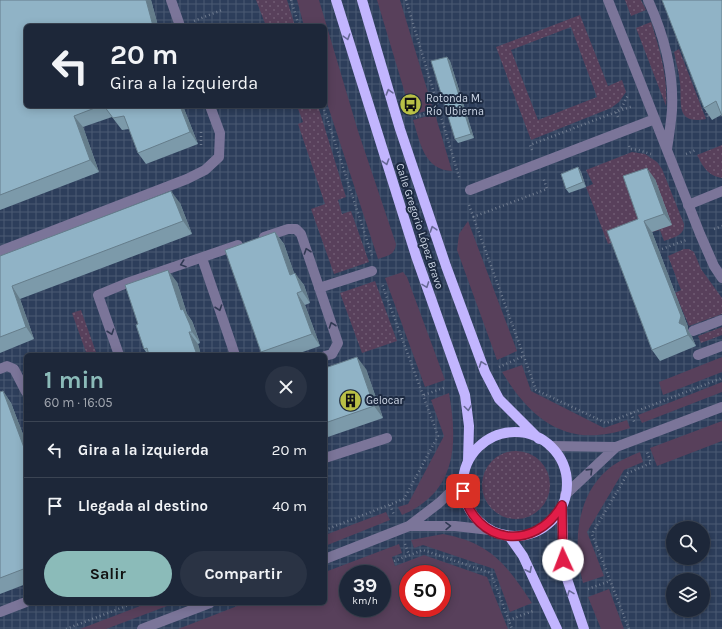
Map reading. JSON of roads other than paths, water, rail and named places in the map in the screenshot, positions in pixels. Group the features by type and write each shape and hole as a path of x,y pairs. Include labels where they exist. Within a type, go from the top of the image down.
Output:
{"main road":[{"name":"Calle Gregorio López Bravo","path":"336,0 416,256 465,395 469,426 468,462"},
{"name":"Calle Gregorio López Bravo","path":"362,0 400,129 446,266 485,372 499,399 539,439"},
{"path":"518,433 539,439 550,446 564,468 566,494 562,505 556,515 540,530 520,536 510,536 490,530 481,524 469,510 463,491 463,480 468,462 482,445 498,435 518,433"},
{"path":"562,505 564,570 584,629"},
{"path":"510,536 523,556 557,629"}],"street":[{"path":"170,0 183,24"},
{"path":"608,0 688,205 711,260 722,278"},
{"path":"648,0 660,32 670,70 672,110 667,151"},
{"path":"0,250 187,179 205,170 219,157 220,133 211,108"},
{"path":"470,190 655,119"},
{"path":"688,205 722,191"},
{"path":"119,353 98,295 127,283 248,242 288,229 296,229 301,234 338,343 332,354 327,355"},
{"path":"202,258 234,353"},
{"path":"319,288 375,270"},
{"path":"693,331 722,320"},
{"path":"698,355 722,346"},
{"path":"0,369 7,366 14,370 24,388"},
{"path":"550,446 616,447 722,407"},
{"path":"327,457 387,438"},
{"path":"566,494 616,447"},
{"path":"327,558 409,526 439,503 463,480"},
{"path":"409,526 455,526 490,530"},
{"path":"0,612 24,603"},
{"path":"142,629 205,605"}],"place":[{"name":"Rotonda M. Río Ubierna","path":"411,104"},
{"name":"Gelocar","path":"351,400"}]}
